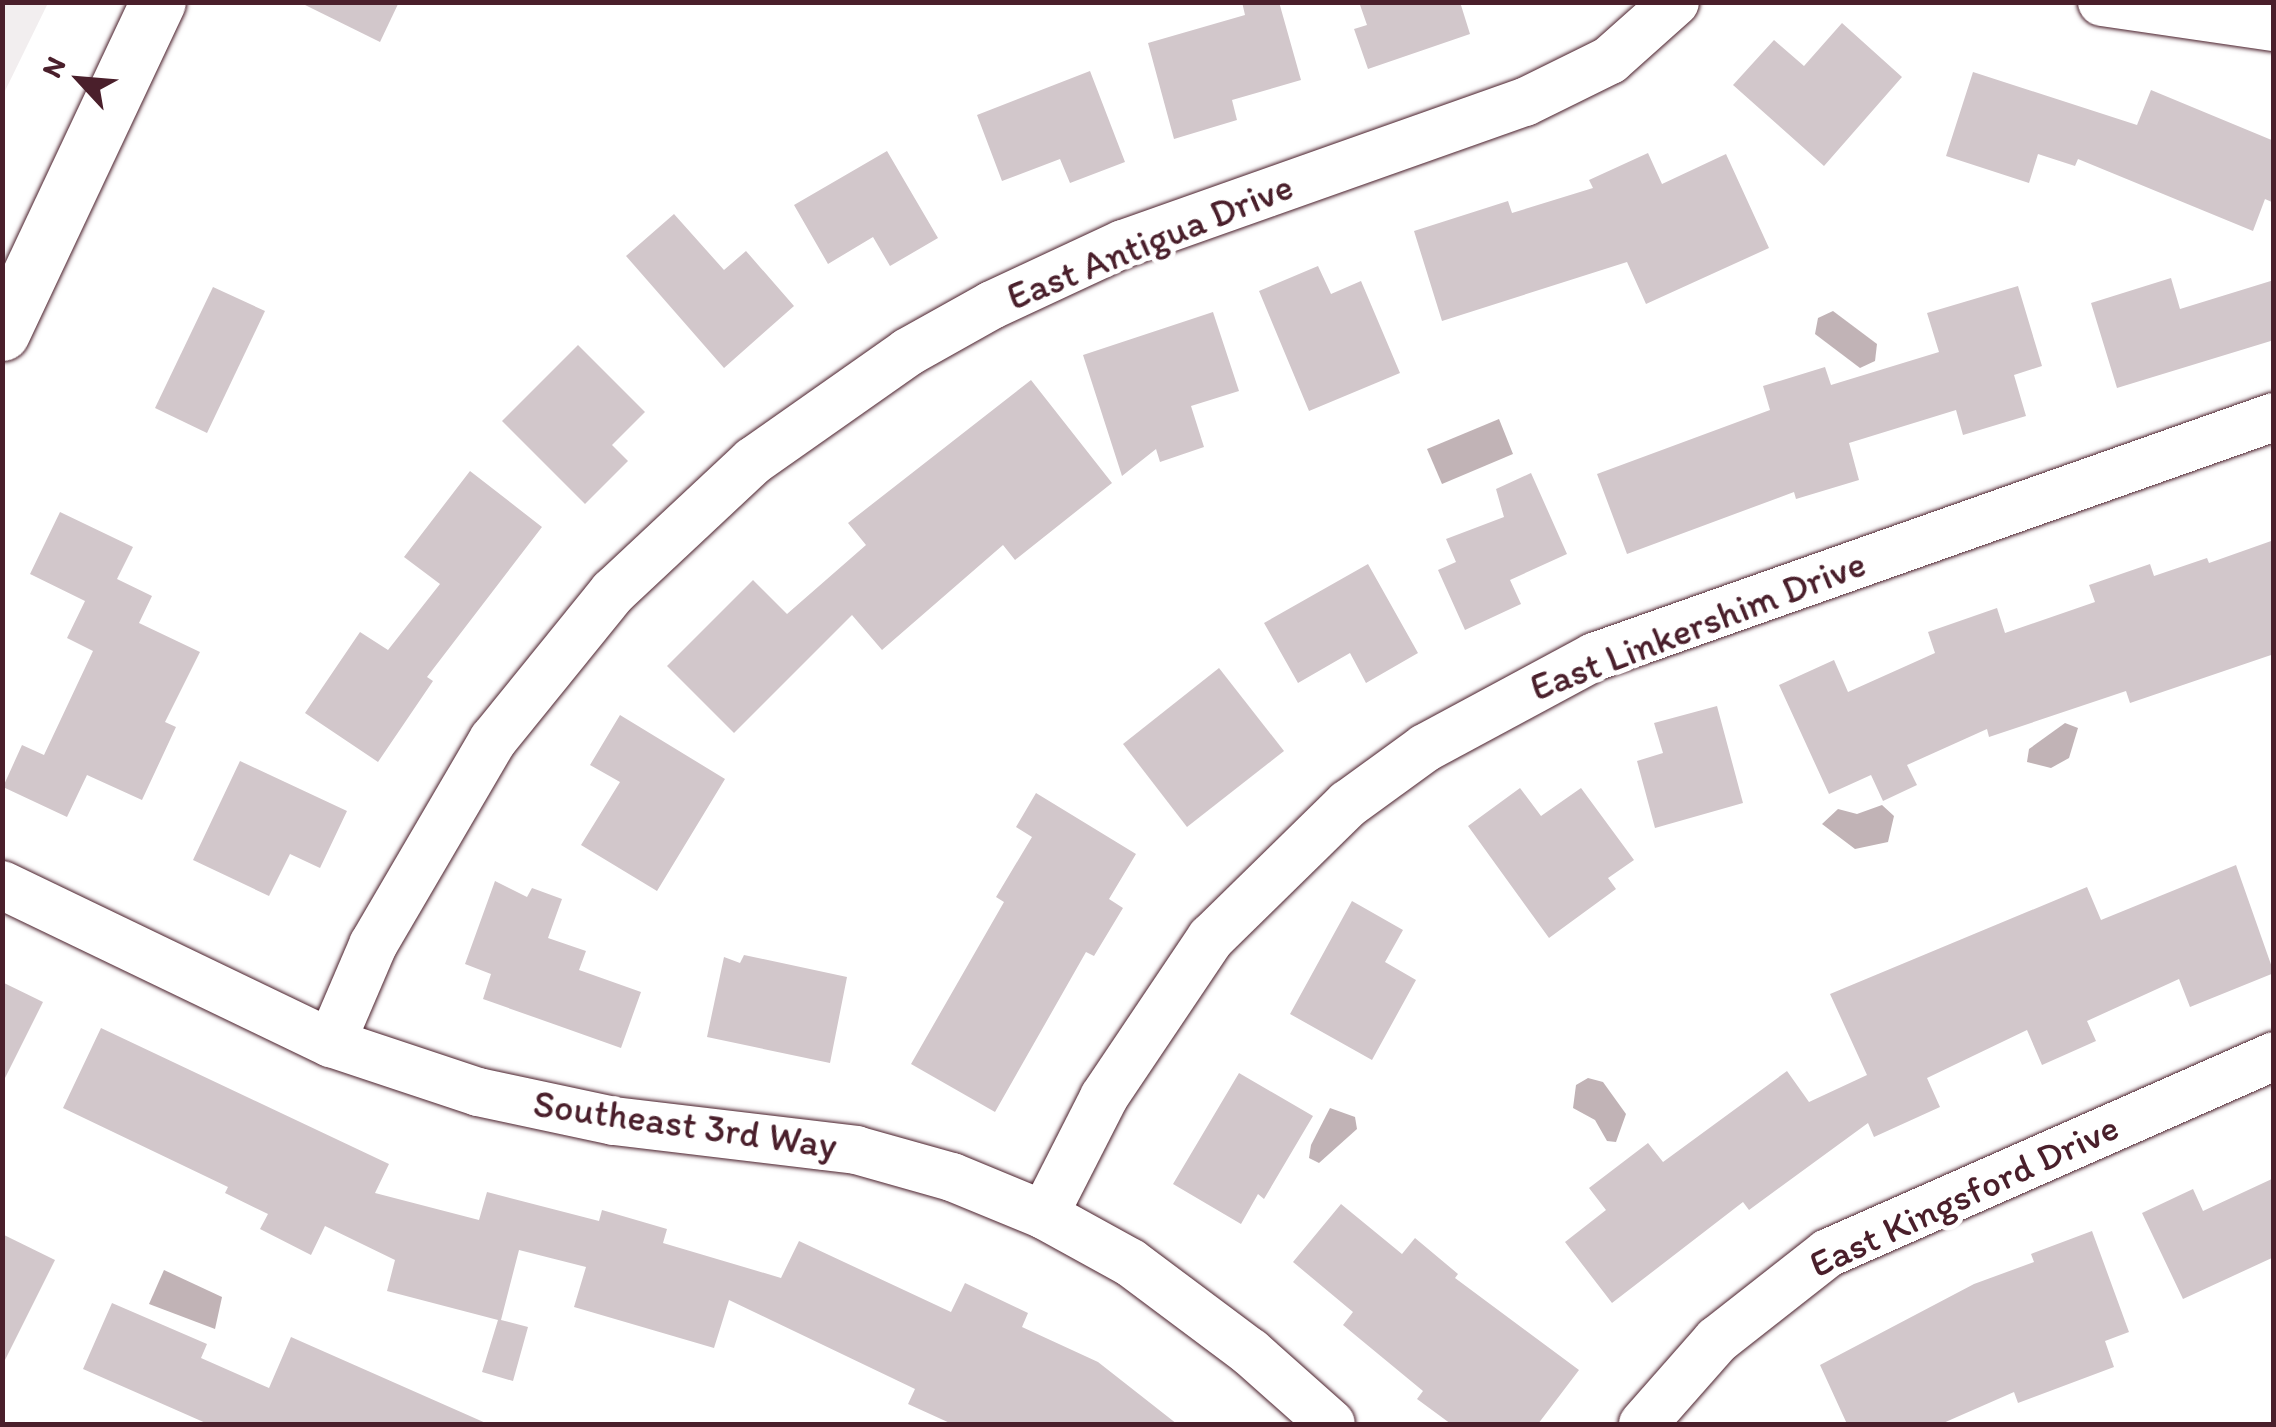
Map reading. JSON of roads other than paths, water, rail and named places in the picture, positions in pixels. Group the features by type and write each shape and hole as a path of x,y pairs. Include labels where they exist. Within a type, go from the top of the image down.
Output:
{"main road":[{"path":"2,333 158,2"}],"street":[{"name":"East Antigua Drive","path":"332,1043 373,945 493,740 614,592 753,461 908,352 992,305 1122,244 1526,102 1610,60 1675,2"},
{"path":"2102,2 2274,27"},
{"name":"East Linkershim Drive","path":"1044,1215 1114,1081 1212,938 1348,804 1438,739 1594,657 2274,416"},
{"name":"Southeast 3rd Way","path":"2,886 332,1043 478,1092 568,1113 856,1150 952,1178 1044,1215 1172,1291 1331,1424"},
{"name":"East Kingsford Drive","path":"1643,1424 1717,1340 1828,1253 2274,1056"}]}
